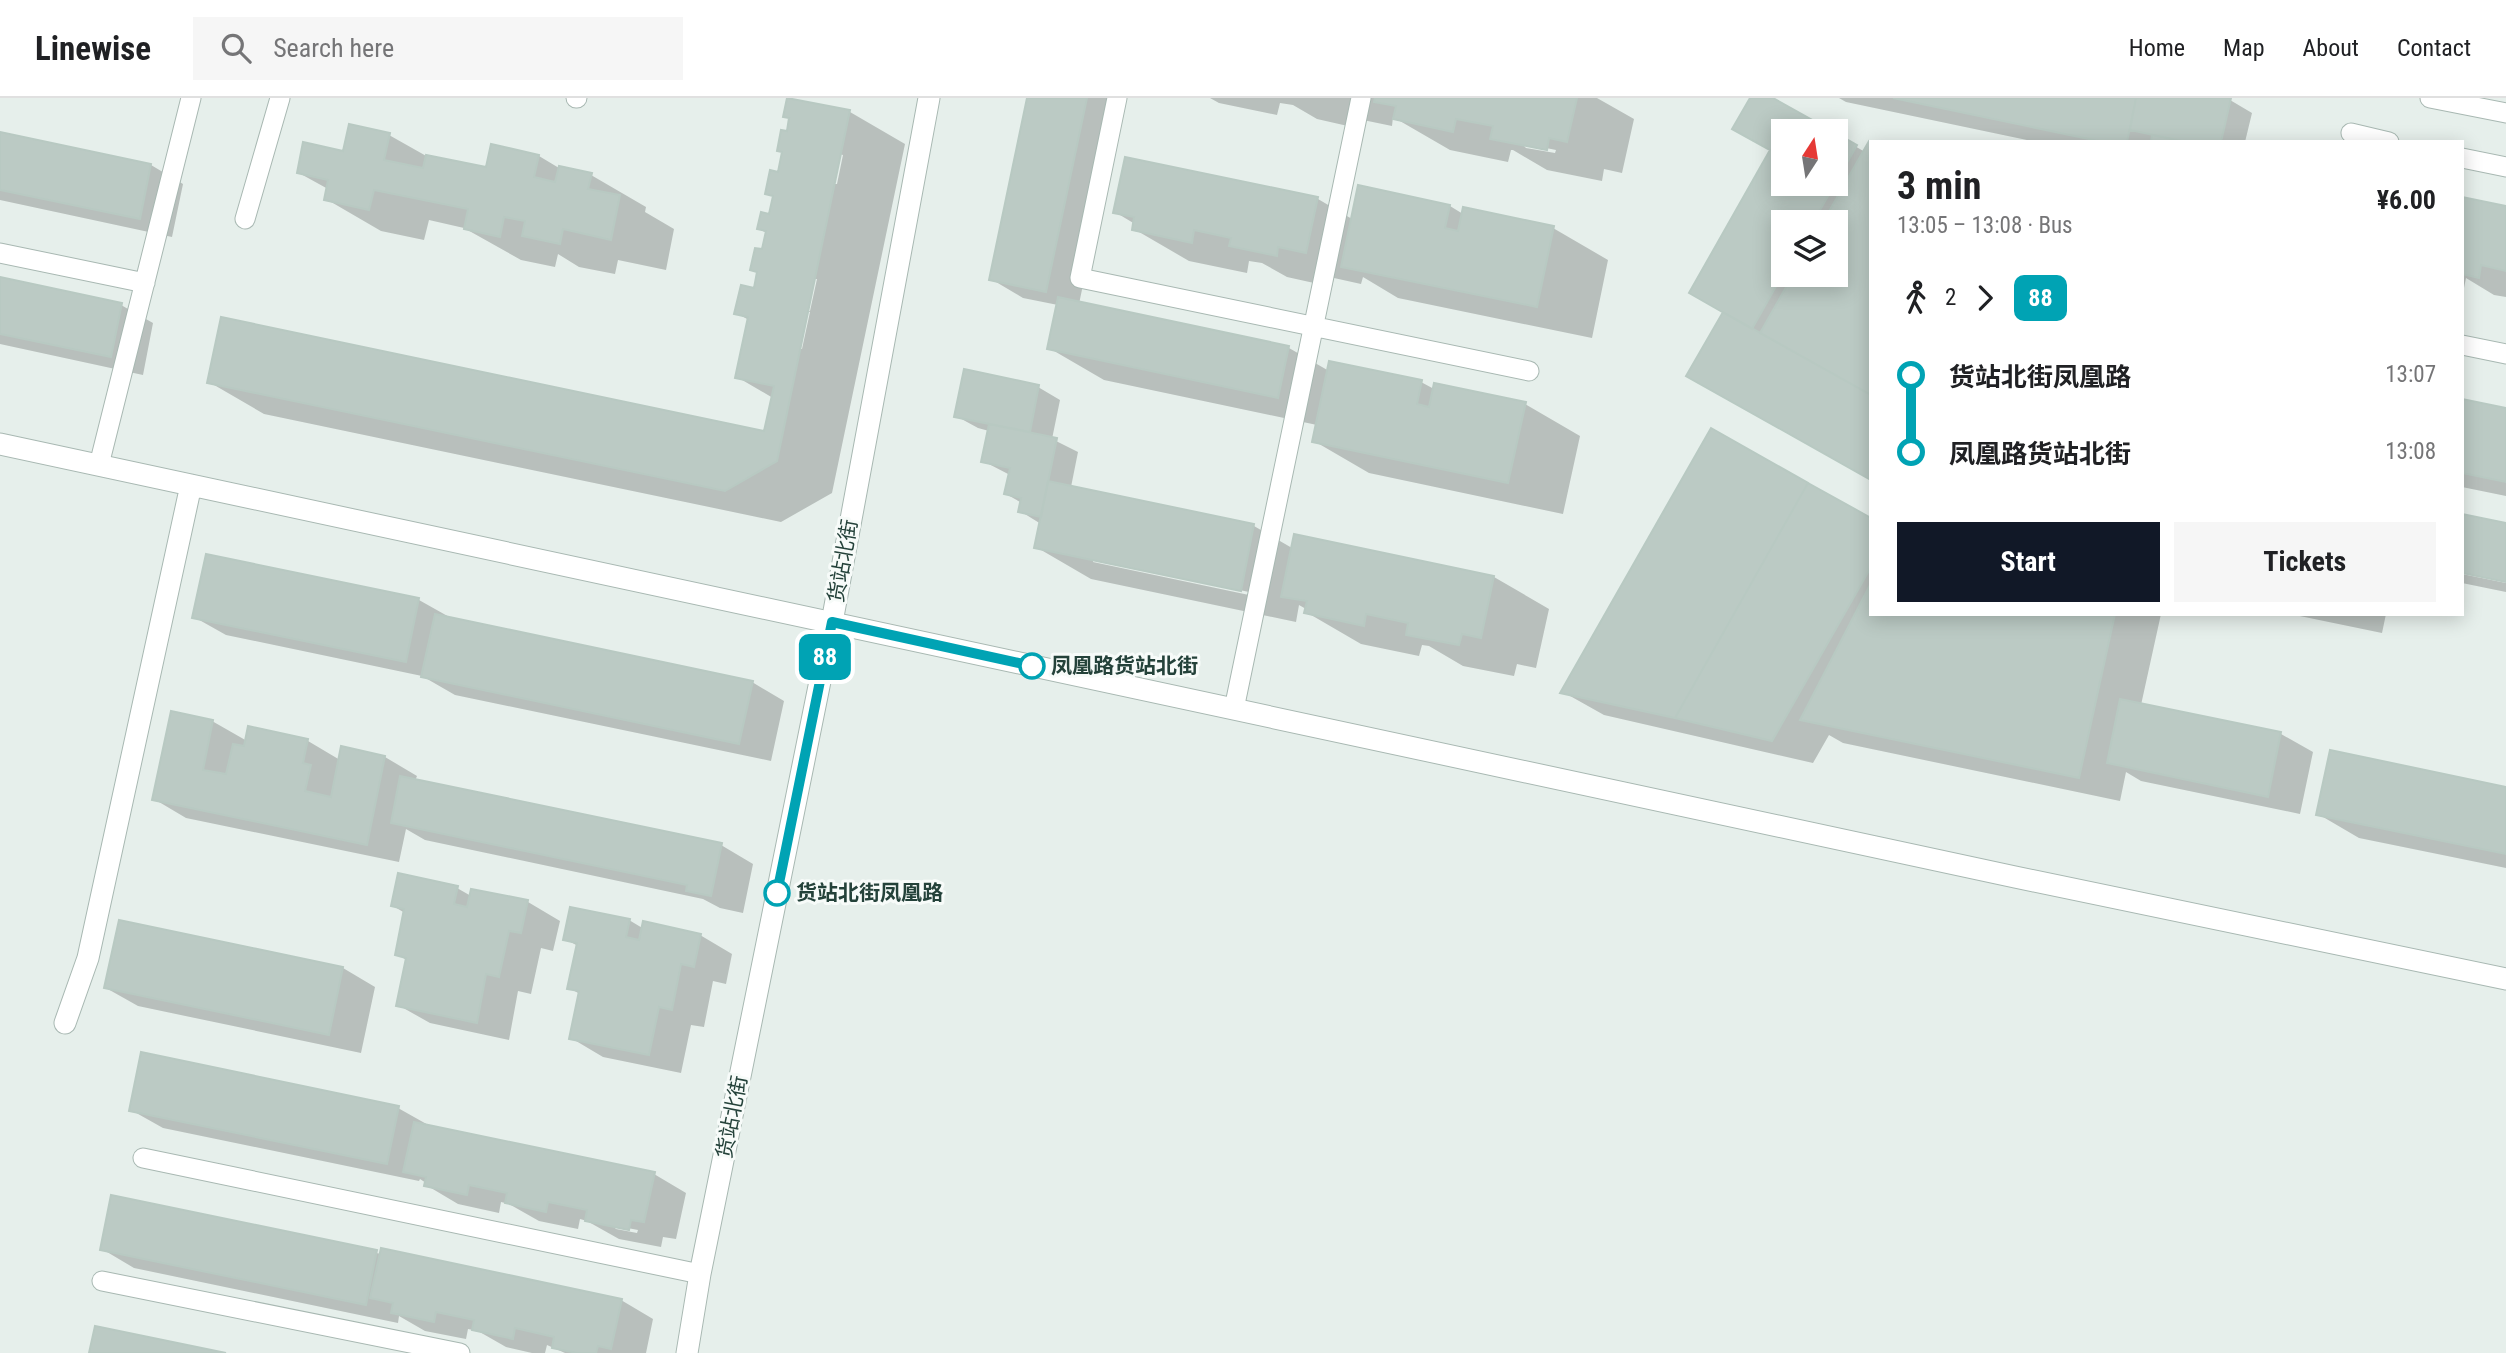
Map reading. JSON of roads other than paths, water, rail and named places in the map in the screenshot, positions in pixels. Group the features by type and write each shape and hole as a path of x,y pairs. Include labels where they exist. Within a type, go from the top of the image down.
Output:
{"street":[{"name":"货站北街","path":"687,1353 700,1274 832,622 929,98"},
{"path":"0,444 2028,880 2506,979"},
{"path":"65,1023 89,958 191,485"}],"lane":[{"path":"99,465 191,98"},
{"path":"245,219 279,98"},
{"path":"1117,98 1080,278 1529,371"},
{"path":"1234,709 1361,98"},
{"path":"2430,98 2506,113"},
{"path":"2351,133 2381,140"},
{"path":"2464,158 2506,167"},
{"path":"0,253 145,283"},
{"path":"2464,345 2506,354"},
{"path":"143,1158 700,1274"},
{"path":"102,1281 460,1353"}],"place":[{"name":"凤凰路货站北街","path":"1032,666"},
{"name":"货站北街凤凰路","path":"777,893"}]}
